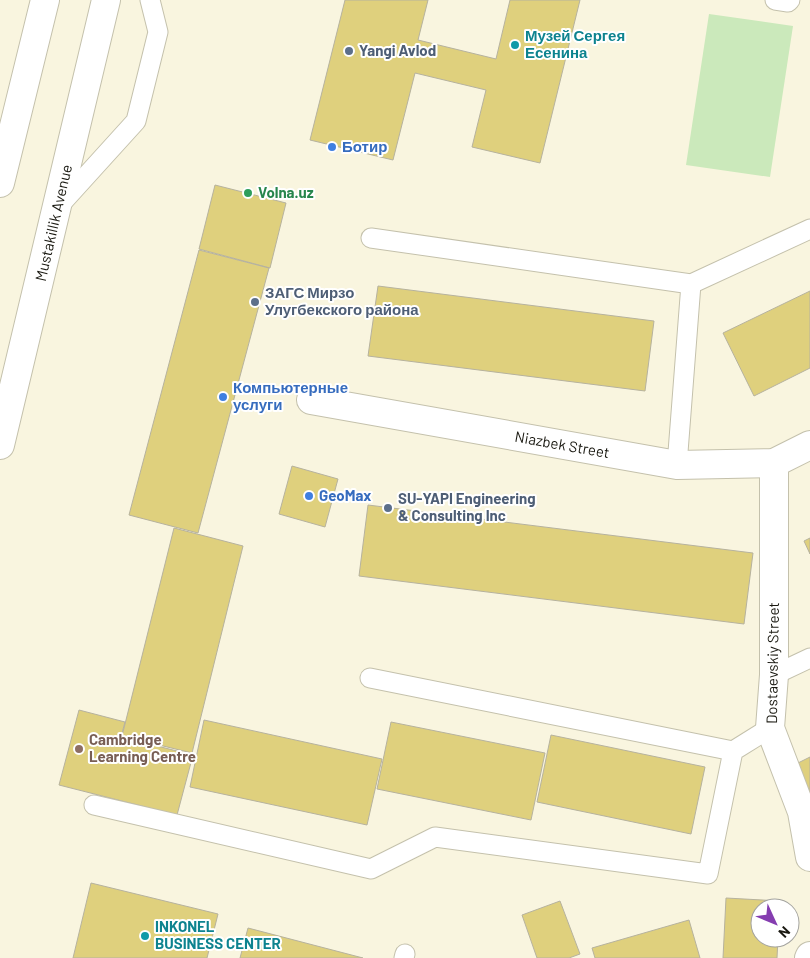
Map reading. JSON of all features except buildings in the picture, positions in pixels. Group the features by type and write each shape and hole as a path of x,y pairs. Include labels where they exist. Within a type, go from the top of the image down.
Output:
{"street":[{"path":"0,183 45,0"},
{"name":"Mustakillik Avenue","path":"0,445 58,208 106,0"},
{"name":"Niazbek Street","path":"311,400 677,465 774,463 810,445"},
{"name":"Dostaevskiy Street","path":"774,463 774,675 770,728 802,812 810,856"}],"lane":[{"path":"58,208 136,122 158,32 150,0"},
{"path":"775,0 788,2 790,0"},
{"path":"372,238 691,284 810,229"},
{"path":"677,465 691,284"},
{"path":"774,675 810,658"},
{"path":"370,678 734,751 770,728"},
{"path":"94,805 371,869 435,837 708,874 734,751"}],"green space":[{"path":"709,14 793,26 770,177 686,165"}],"place":[{"name":"Музей Сергея Есенина","path":"515,45"},
{"name":"Yangi Avlod","path":"349,51"},
{"name":"Ботир","path":"332,147"},
{"name":"Volna.uz","path":"248,193"},
{"name":"ЗАГС Мирзо Улугбекского района","path":"255,302"},
{"name":"Компьютерные услуги","path":"223,397"},
{"name":"GeoMax","path":"309,496"},
{"name":"SU-YAPI Engineering & Consulting Inc","path":"388,508"},
{"name":"Cambridge Learning Centre","path":"79,749"},
{"name":"INKONEL BUSINESS CENTER","path":"145,936"}]}
